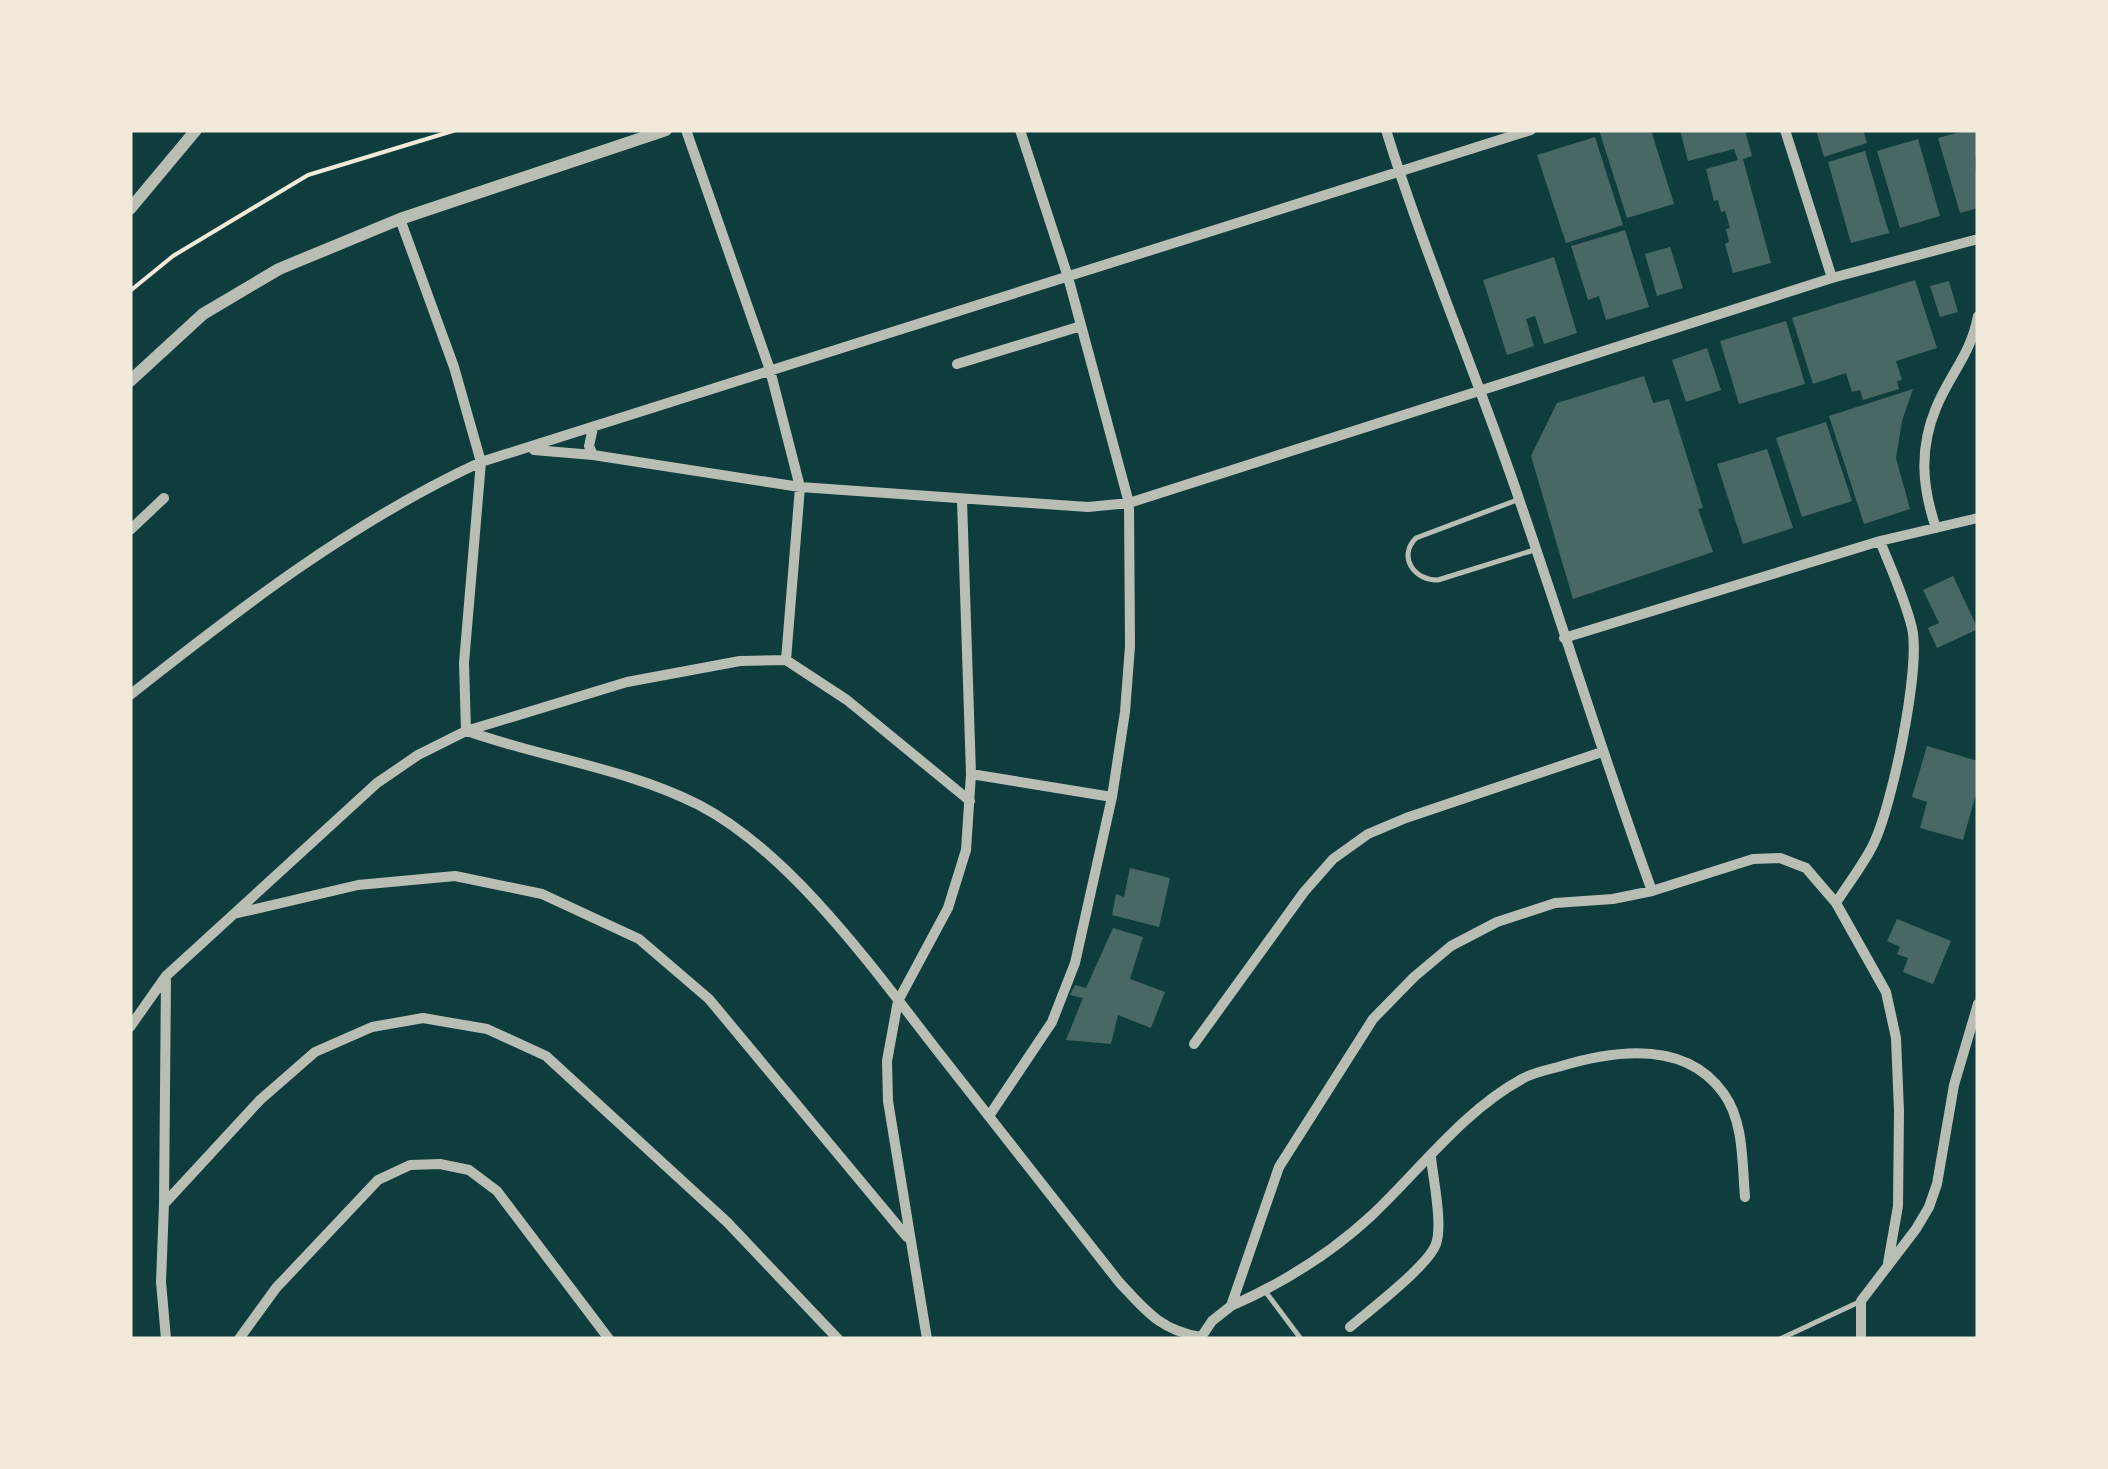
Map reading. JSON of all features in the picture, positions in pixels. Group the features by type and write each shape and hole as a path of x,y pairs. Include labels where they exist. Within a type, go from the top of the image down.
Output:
{"street":[{"path":"130,209 196,130"},
{"path":"130,381 204,314 279,269 400,219 666,130"},
{"path":"686,130 770,370 800,487 786,660"},
{"path":"989,1116 1052,1022 1075,962 1112,797 1130,646 1129,503 1068,277 1020,130"},
{"path":"1386,130 1519,499 1652,891"},
{"path":"130,695 264,591 430,486 481,462 1531,130"},
{"path":"1785,130 1832,278"},
{"path":"400,219 454,367 481,462 464,663 466,731"},
{"path":"528,449 593,455 800,487 1088,507 1129,503 1832,278 1977,242"},
{"path":"1936,528 1924,494 1923,456 1936,407 1966,358 1978,316"},
{"path":"957,364 1081,326"},
{"path":"593,428 589,446 593,455"},
{"path":"130,530 164,498"},
{"path":"927,1339 888,1101 887,1062 898,1000 948,908 966,850 971,774 962,500"},
{"path":"1564,638 1880,541 1976,517 1978,534"},
{"path":"1836,903 1874,844 1886,808 1911,694 1915,656 1912,628 1880,541"},
{"path":"130,1027 166,976 377,783 418,755 466,731 628,682 740,661 786,660 847,700 970,801"},
{"path":"466,731 629,777 698,805 743,833 806,892 898,1000 1119,1282 1158,1323 1182,1334 1201,1338 1212,1321 1232,1306 1308,1267 1369,1218 1487,1102 1524,1077 1593,1056 1630,1051 1674,1057 1708,1074 1726,1096 1738,1124 1745,1197"},
{"path":"1194,1044 1304,892 1368,834 1602,752"},
{"path":"971,774 1112,797"},
{"path":"1232,1306 1279,1167 1373,1019 1451,946 1497,922 1554,903 1612,899 1652,891 1754,859 1780,858 1806,868 1836,903 1886,992 1896,1038 1898,1206 1888,1263"},
{"path":"237,914 358,885 455,876 542,894 638,938 709,999 908,1238"},
{"path":"166,976 160,1282 166,1339"},
{"path":"1861,1339 1860,1301 1929,1208 1954,1085 1978,1004"},
{"path":"164,1204 260,1100 315,1052 372,1026 422,1018 487,1029 546,1056 727,1222 838,1339"},
{"path":"1350,1327 1436,1246 1431,1156"},
{"path":"238,1339 276,1288 378,1180 410,1165 440,1164 469,1170 497,1190 609,1339"}],"lane":[{"path":"1519,499 1416,538 1409,545 1407,556 1414,573 1424,580 1438,580 1536,549"},
{"path":"1265,1291 1301,1339"},
{"path":"1780,1339 1860,1301"}],"path":[{"path":"130,291 173,256 308,175 456,130"}],"building":[{"path":"1599,130 1651,130 1674,204 1627,218"},
{"path":"1680,130 1745,130 1752,156 1743,159 1771,263 1733,273 1725,244 1729,242 1726,229 1730,228 1725,211 1721,212 1718,200 1714,201 1706,169 1738,160 1734,149 1688,161"},
{"path":"1816,130 1863,130 1867,143 1824,157"},
{"path":"1978,130 1978,208 1960,213 1938,138"},
{"path":"1595,137 1623,225 1566,243 1537,155"},
{"path":"1918,139 1940,216 1900,228 1877,151"},
{"path":"1865,151 1889,233 1851,243 1828,162"},
{"path":"1625,230 1649,307 1606,320 1599,296 1588,300 1571,246"},
{"path":"1670,247 1683,288 1657,296 1645,254"},
{"path":"1554,257 1577,333 1544,344 1535,316 1526,319 1534,346 1507,355 1483,280"},
{"path":"1915,280 1937,348 1896,361 1902,380 1897,381 1899,389 1863,400 1860,390 1852,392 1846,373 1813,384 1792,318"},
{"path":"1949,281 1958,312 1940,317 1930,286"},
{"path":"1786,321 1805,384 1739,404 1720,341"},
{"path":"1707,348 1721,390 1686,402 1672,360"},
{"path":"1644,376 1653,403 1669,399 1713,552 1573,599 1531,456 1557,403"},
{"path":"1913,389 1902,421 1896,458 1910,509 1864,524 1829,416"},
{"path":"1826,422 1852,501 1802,517 1776,438"},
{"path":"1767,449 1793,528 1743,544 1717,464"},
{"path":"1953,576 1978,629 1937,648 1928,628 1939,623 1923,590"},
{"path":"1927,746 1978,761 1978,787 1963,840 1920,828 1927,802 1912,797"},
{"path":"1130,868 1170,878 1159,927 1112,915 1116,894 1124,897"},
{"path":"1897,919 1951,941 1933,984 1903,972 1908,958 1897,954 1900,947 1887,941"},
{"path":"1113,928 1143,937 1130,979 1165,992 1151,1028 1118,1015 1111,1044 1066,1040 1083,998 1070,995 1075,985 1086,988"}]}
